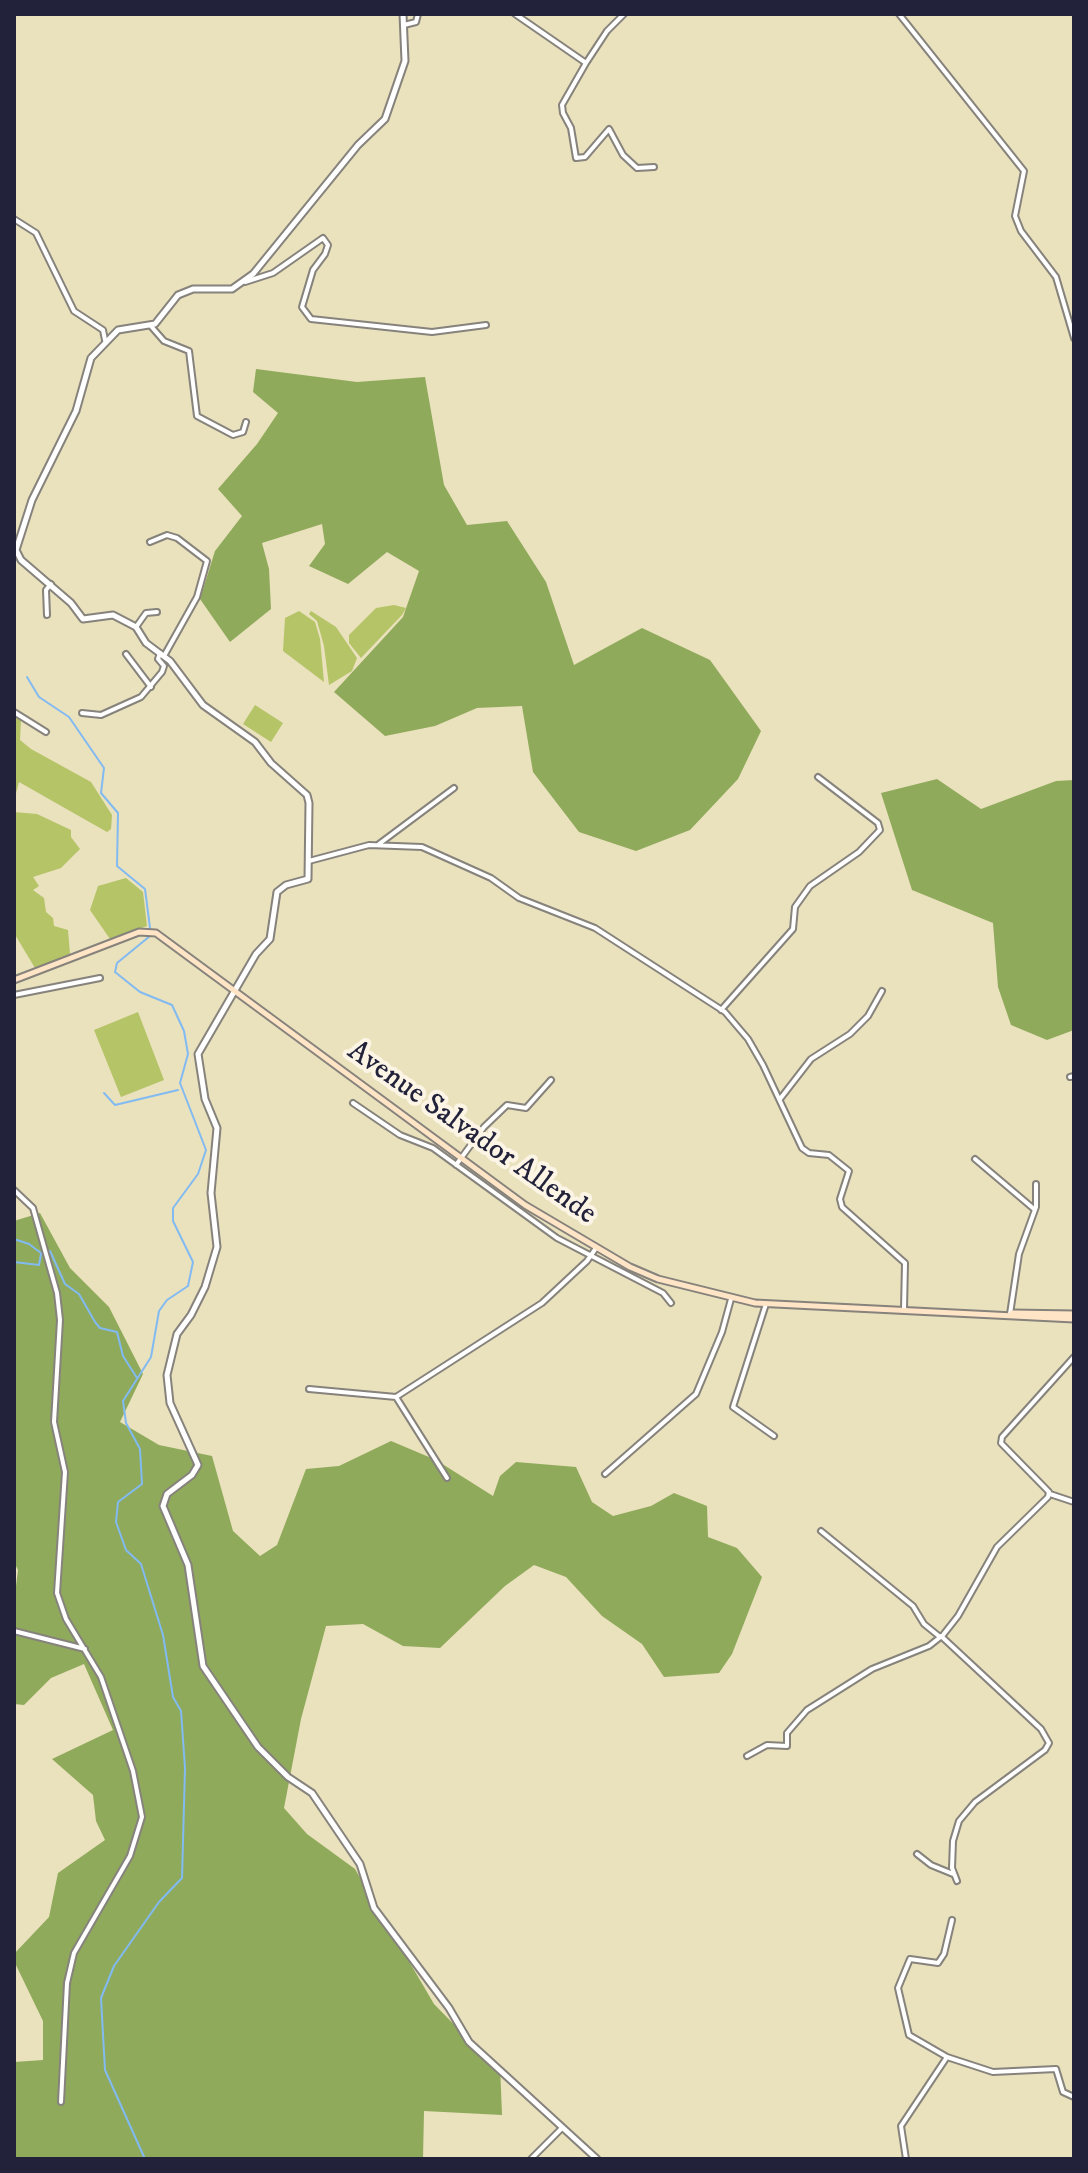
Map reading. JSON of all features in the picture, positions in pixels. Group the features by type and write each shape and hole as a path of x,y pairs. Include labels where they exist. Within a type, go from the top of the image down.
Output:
{"main road":[{"name":"Avenue Salvador Allende","path":"14,980 150,932 167,939 537,1213 596,1248 658,1279 731,1299 766,1304 1074,1316"}],"street":[{"path":"245,282 358,145 385,119 404,69 403,14"},
{"path":"404,25 416,22 418,14"},
{"path":"515,14 586,63"},
{"path":"624,14 607,31 562,105 576,158 585,157 609,129 615,145 637,168 654,167"},
{"path":"899,14 1024,171 1015,216 1021,231 1056,277 1074,338"},
{"path":"14,219 36,233 74,311 103,330 105,340"},
{"path":"486,325 432,332 311,319 302,307 313,270 328,245 323,238 273,273 224,290 186,291 173,299 160,320 150,325 118,330 105,340 91,358 76,411 28,511 15,556 51,584 83,619 113,615 136,627 146,643 162,654 203,705 249,736 307,795 309,861 306,881 286,885 277,892 270,939 234,989 200,1049 198,1060 205,1099 217,1128 211,1193 215,1255 191,1315 177,1334 167,1375 170,1403 198,1465 192,1475 167,1494 163,1511 188,1565 203,1666 258,1747 288,1777 312,1793 360,1864 370,1902 449,2008 469,2042 597,2159"},
{"path":"150,325 164,341 189,351 197,416 233,435 243,432 246,422"},
{"path":"82,713 101,715 114,712 151,687 164,666 158,659 197,597 207,561 177,538 167,535 150,542"},
{"path":"47,615 46,590 51,584"},
{"path":"136,627 146,613 157,612"},
{"path":"126,654 151,687"},
{"path":"14,712 46,732"},
{"path":"721,1010 793,929 795,907 810,886 859,852 880,830 878,823 818,777"},
{"path":"378,845 454,788"},
{"path":"309,861 378,845 422,847 491,878 519,898 595,928 721,1010 748,1039 806,1152 829,1155 849,1171 840,1199 842,1207 905,1263 904,1309"},
{"path":"14,995 100,978"},
{"path":"239,982 248,999"},
{"path":"780,1099 811,1059 850,1034 868,1016 882,991"},
{"path":"456,1165 484,1127 507,1105 526,1108 551,1080"},
{"path":"353,1103 400,1135 433,1148 557,1238 663,1293 671,1303"},
{"path":"975,1159 1035,1210"},
{"path":"1010,1314 1019,1254 1035,1210 1036,1184"},
{"path":"14,1190 32,1206 57,1293 60,1320 54,1422 65,1472 57,1593 66,1619 101,1677 140,1795 142,1817 130,1856 74,1953 67,1983 61,2102"},
{"path":"309,1389 396,1397 542,1303 596,1248"},
{"path":"605,1474 696,1394 722,1332 731,1299"},
{"path":"766,1304 733,1407 774,1436"},
{"path":"1074,1357 1002,1437 1001,1443 1050,1494 1074,1502"},
{"path":"396,1397 447,1478"},
{"path":"747,1756 767,1745 787,1746 787,1733 807,1710 872,1669 929,1646 940,1637 958,1616 997,1547 1050,1494"},
{"path":"821,1531 913,1606 924,1624 1041,1729 1049,1743 975,1802 959,1821 953,1841 957,1881"},
{"path":"14,1631 85,1649"},
{"path":"917,1854 931,1865 954,1875"},
{"path":"952,1920 944,1954 938,1963 910,1959 898,1988 909,2035 947,2057 977,2064 993,2072 1056,2069 1063,2092 1074,2097"},
{"path":"906,2159 901,2126 947,2057"},
{"path":"531,2159 564,2127"}],"green space":[{"path":"256,369 357,382 425,377 444,485 467,525 507,521 546,582 574,665 642,628 710,660 761,731 738,779 690,830 636,851 579,832 533,772 522,706 477,708 435,726 385,736 334,692 403,617 419,571 387,552 348,584 309,566 325,544 322,524 262,543 269,569 271,609 230,642 200,599 215,551 242,516 218,489 257,444 278,413 253,392"},
{"path":"394,605 406,608 361,658 349,643 349,635 376,608"},
{"path":"299,611 315,622 320,639 324,682 283,651 285,618"},
{"path":"311,611 336,627 357,658 352,671 329,685 324,646 317,621 309,614"},
{"path":"255,705 283,723 271,742 243,724"},
{"path":"14,716 21,720 20,740 91,782 112,815 111,829 107,832 19,782 14,801"},
{"path":"937,779 981,809 1056,781 1074,780 1074,1030 1047,1040 1011,1025 998,987 993,923 912,890 881,793"},
{"path":"14,812 37,814 71,830 71,837 80,849 61,868 33,877 39,886 33,890 44,898 46,912 53,918 54,926 68,930 70,954 35,968 14,933"},
{"path":"126,878 143,892 147,926 110,939 90,910 98,886"},
{"path":"138,1012 164,1080 121,1097 94,1030"},
{"path":"40,1213 70,1268 109,1307 143,1374 120,1422 159,1445 212,1456 233,1531 260,1556 277,1545 306,1469 339,1466 391,1441 436,1460 493,1496 500,1476 516,1462 576,1467 592,1502 613,1516 651,1506 674,1493 707,1506 708,1537 737,1548 762,1577 732,1654 719,1673 664,1677 642,1644 602,1616 566,1577 534,1565 505,1586 440,1648 403,1646 363,1624 326,1626 301,1719 284,1808 307,1834 355,1869 434,2004 477,2048 500,2065 502,2115 424,2111 423,2159 14,2159 14,2062 43,2060 43,2021 14,1961 14,1954 49,1917 58,1873 105,1840 96,1821 93,1795 52,1759 113,1730 84,1664 51,1678 24,1705 14,1704 14,1602 18,1570 14,1562 14,1221"}],"waterway":[{"path":"27,677 39,697 69,717 104,768 101,793 118,813 117,866 145,889 150,928 150,936 117,963 115,972 140,992 172,1005 184,1031 188,1054 180,1083 206,1150 198,1174 173,1208 173,1221 193,1262 188,1286 167,1300 159,1311 151,1357 123,1401 126,1423 140,1449 142,1484 118,1502 116,1522 126,1550 141,1564 163,1635 173,1697 181,1711 185,1768 182,1878 159,1902 114,1966 101,1998 105,2070 145,2159"},
{"path":"104,1093 115,1105 178,1090"},
{"path":"14,1239 29,1244 41,1253"},
{"path":"14,1262 39,1265 41,1254 50,1251 65,1284 79,1294 95,1322 100,1328 117,1332 123,1356 137,1378"}]}
